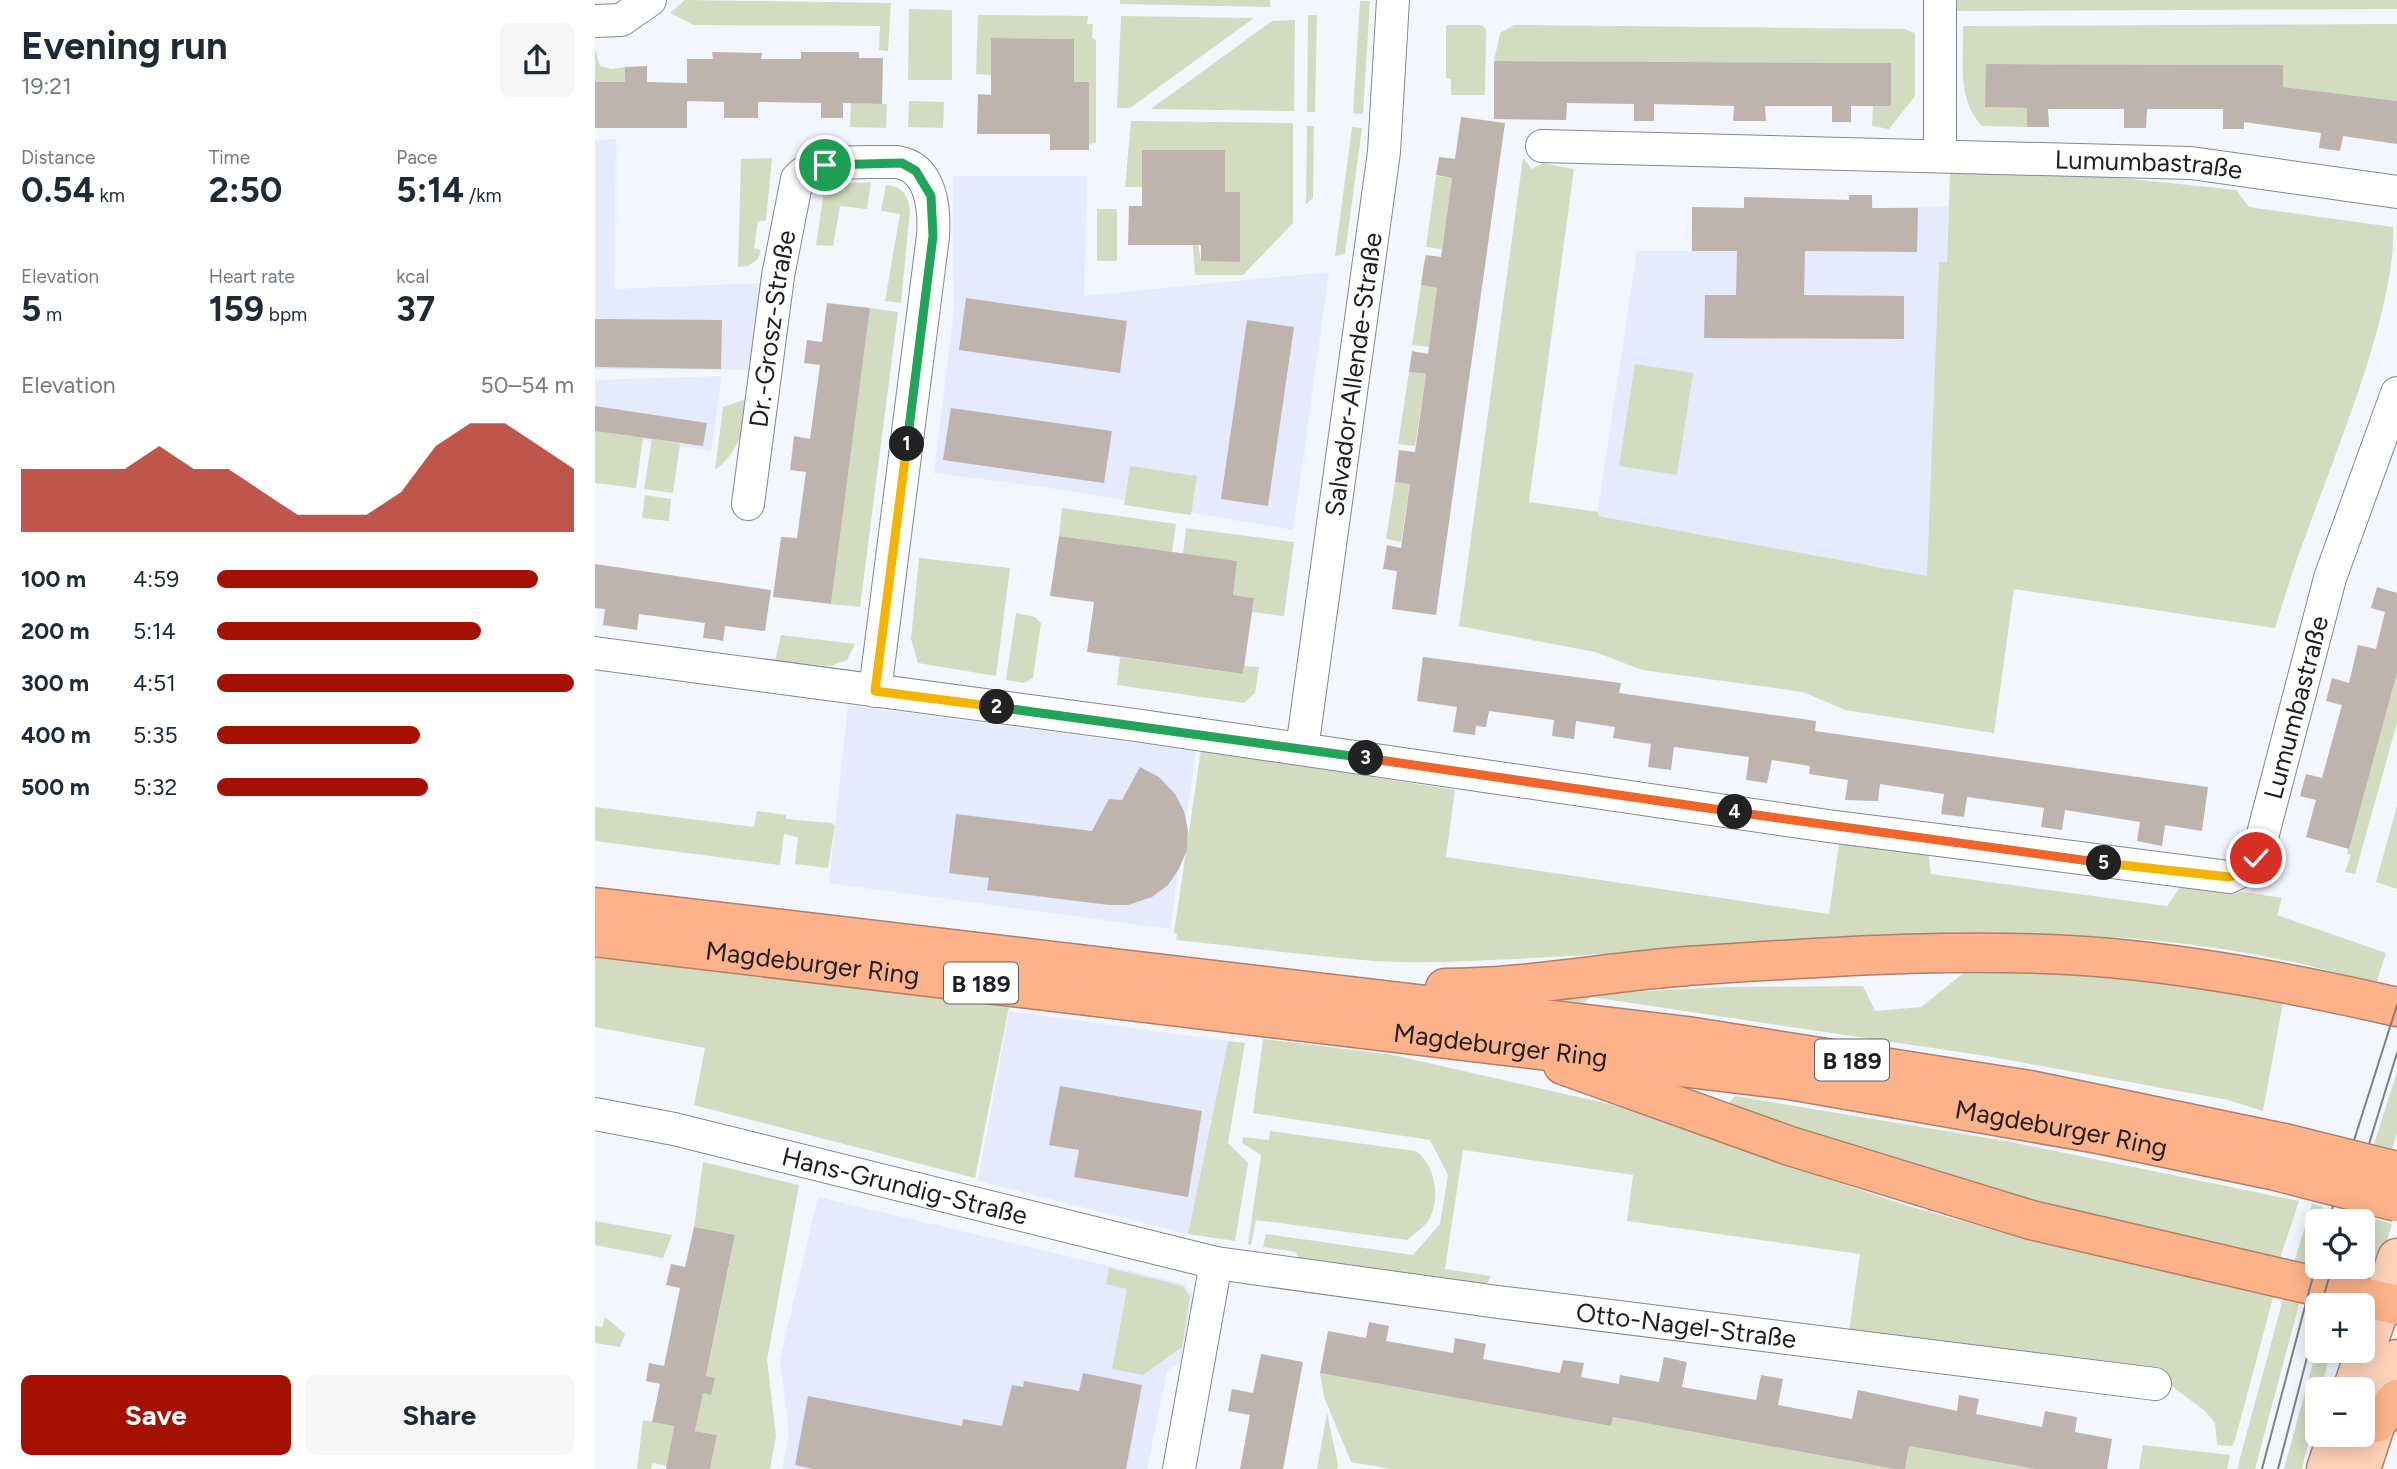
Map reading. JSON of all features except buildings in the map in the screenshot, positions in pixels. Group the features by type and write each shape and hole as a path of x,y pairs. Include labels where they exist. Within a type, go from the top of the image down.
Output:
{"highway":[{"name":"Magdeburger Ring","path":"595,907 1416,1002 1687,1036 1891,1066 2035,1091 2280,1157 2397,1202"},
{"name":"Magdeburger Ring","path":"595,937 1536,1048 1871,1093 2093,1132 2397,1171"},
{"path":"1416,1002 1436,988 1464,988 1687,967 2004,954 2109,958 2191,967 2287,983 2397,1007"},
{"path":"1536,1048 1564,1066 1643,1096 1790,1146 2031,1220 2390,1304"}],"main road":[{"path":"2358,1377 2390,1304 2397,1258"},
{"path":"2361,1469 2386,1411 2397,1359"},
{"path":"2326,1469 2333,1447"}],"street":[{"path":"595,21 621,20 650,0"},
{"name":"Salvador-Allende-Straße","path":"1302,749 1384,152 1393,0"},
{"path":"1940,0 1940,155"},
{"name":"Lumumbastraße","path":"1542,146 2191,163 2397,192"},
{"name":"Dr.-Grosz-Straße","path":"748,504 778,276 797,179 806,169 825,165 897,162 908,165 922,178 931,196 933,236 875,691"},
{"name":"Lumumbastraße","path":"595,653 1302,749 1842,828 2216,877 2240,874 2252,865 2258,853 2330,578 2397,393"},
{"name":"Hans-Grundig-Straße","path":"595,1114 688,1132 1216,1263"},
{"path":"1179,1469 1216,1263"},
{"name":"Otto-Nagel-Straße","path":"1216,1263 1498,1302 2155,1384"}],"shaded area":[{"path":"616,139 614,289 762,283 749,370 595,369 595,140"},
{"path":"953,176 1087,176 1084,296 1329,272 1293,530 1052,488 934,473 954,311"},
{"path":"1849,195 1872,195 1873,208 1948,206 1947,262 1939,263 1928,577 1597,516 1637,251 1691,251 1692,207 1744,208 1744,197 1849,200"},
{"path":"722,376 711,451 595,432 595,380"},
{"path":"848,705 1196,751 1170,929 829,883"},
{"path":"1009,1011 1228,1041 1188,1234 978,1181"},
{"path":"818,1197 1185,1284 1193,1295 1182,1361 1167,1371 1147,1469 782,1469 789,1434 780,1359"}],"green space":[{"path":"685,0 891,3 888,51 879,50 880,26 694,25 670,13"},
{"path":"1120,0 1270,0 1270,7 1120,4"},
{"path":"1952,0 2397,0 2397,9 1955,11"},
{"path":"1360,1 1370,1 1363,114 1353,113"},
{"path":"909,9 952,10 952,80 908,80"},
{"path":"978,15 1088,16 1087,24 1093,24 1092,38 1096,40 1096,143 1089,144 1074,82 1074,39 991,38 991,75 976,74"},
{"path":"1308,15 1317,15 1315,112 1307,112"},
{"path":"1121,16 1254,18 1130,108 1117,108"},
{"path":"1295,20 1294,111 1151,109 1272,21"},
{"path":"2397,24 2397,101 2283,87 2283,65 1986,64 1986,107 2027,108 2027,127 1982,126 1968,104 1963,79 1963,26"},
{"path":"1446,25 1482,25 1486,29 1485,95 1451,95 1451,79 1446,78"},
{"path":"1514,25 1905,29 1915,33 1915,96 1889,129 1872,126 1873,106 1891,105 1891,63 1494,61 1500,33"},
{"path":"595,48 600,66 612,69 625,67 625,82 595,82"},
{"path":"909,101 944,102 943,128 908,127"},
{"path":"851,103 887,104 886,128 850,127"},
{"path":"1131,121 1293,123 1293,223 1243,275 1195,275 1193,245 1198,245 1201,261 1240,261 1240,193 1225,192 1225,150 1143,150 1142,187 1125,187"},
{"path":"1307,126 1314,126 1313,198 1306,204"},
{"path":"1352,127 1362,128 1345,254 1335,256"},
{"path":"772,158 766,221 758,221 754,248 761,250 758,259 748,266 738,267 741,159"},
{"path":"1523,158 1532,169 1543,163 1574,169 1529,502 1598,512 1598,516 1927,576 1939,262 1947,262 1950,173 2104,176 2236,190 2249,207 2393,227 2392,260 2375,338 2275,628 2014,589 1994,733 1845,710 1803,692 1642,670 1595,652 1459,626"},
{"path":"1436,176 1452,178 1442,249 1426,247"},
{"path":"871,182 867,209 840,206 833,246 816,245 825,185"},
{"path":"886,185 903,192 910,210 901,303 885,301 900,214 881,211"},
{"path":"1097,209 1117,209 1117,261 1097,261"},
{"path":"1421,285 1437,288 1429,347 1412,345"},
{"path":"870,308 898,312 860,607 831,604"},
{"path":"1635,364 1693,373 1677,475 1619,466"},
{"path":"1409,372 1426,374 1415,446 1398,444"},
{"path":"749,398 743,429 735,447 730,456 715,470 723,407"},
{"path":"595,431 643,438 636,488 595,483"},
{"path":"652,439 680,444 673,493 644,489"},
{"path":"1130,466 1197,476 1191,515 1124,505"},
{"path":"1395,482 1410,484 1401,542 1386,539"},
{"path":"645,495 671,499 669,521 642,518"},
{"path":"1062,508 1176,524 1172,552 1059,536"},
{"path":"1186,528 1294,542 1284,616 1252,612 1254,598 1233,595 1237,561 1183,554"},
{"path":"919,558 1010,568 996,676 918,663 911,639"},
{"path":"1016,613 1035,617 1041,623 1033,678 1024,683 1006,680"},
{"path":"781,635 855,644 847,660 830,666 775,661"},
{"path":"1120,657 1243,674 1244,666 1259,667 1255,693 1244,703 1117,685"},
{"path":"2397,673 2397,723 2355,874 2345,872 2351,855 2347,854"},
{"path":"1201,750 1455,790 1446,857 1829,914 1840,837 1928,849 1931,874 2167,906 2183,883 2282,898 2277,915 2386,953 2376,984 2271,957 2164,942 2056,934 1839,938 1622,953 1427,962 1350,959 1176,940 1177,934 1174,933"},
{"path":"2397,806 2397,889 2376,882"},
{"path":"595,807 754,827 757,811 786,815 786,819 832,823 835,826 828,868 795,864 798,837 784,834 780,865 595,841"},
{"path":"595,957 1009,1007 975,1178 694,1105 705,1048 595,1027"},
{"path":"1970,968 2125,975 2284,997 2263,1111 2228,1100 1986,1056 1591,997 1582,1004 1531,997 1727,987 1863,986 1875,1011 1921,1007"},
{"path":"1263,1039 1393,1055 1613,1105 1901,1204 2020,1237 2188,1277 2275,1290 2235,1440 2232,1446 2217,1445 2215,1423 2205,1411 2158,1376 1849,1332 1860,1254 1627,1221 1633,1175 1463,1150 1445,1269 1491,1276 1487,1284 1299,1262 1296,1252 1263,1247 1266,1234 1413,1255 1440,1224 1448,1175 1430,1140 1253,1113"},
{"path":"1228,1041 1245,1043 1228,1143 1248,1163 1235,1241 1188,1234"},
{"path":"2397,1072 2397,1133 2392,1149 2374,1144"},
{"path":"1735,1096 2006,1141 2299,1201 2278,1265 2037,1208 1725,1108"},
{"path":"1270,1131 1415,1151 1427,1164 1434,1183 1435,1203 1428,1221 1407,1240 1256,1220 1251,1245 1248,1244 1261,1155 1242,1143 1243,1137 1269,1140"},
{"path":"703,1162 799,1185 767,1360 776,1436 770,1469 710,1469 717,1435 695,1431 735,1236 694,1227"},
{"path":"2312,1204 2323,1207 2322,1209 2310,1209"},
{"path":"2375,1219 2392,1224 2375,1279"},
{"path":"595,1221 672,1235 663,1258 595,1245"},
{"path":"2305,1227 2304,1273 2292,1269"},
{"path":"1109,1268 1183,1286 1190,1297 1182,1347 1143,1375 1112,1369 1127,1289 1106,1284"},
{"path":"2357,1279 2375,1279 2355,1285"},
{"path":"2285,1292 2301,1297 2255,1469 2237,1469"},
{"path":"605,1317 625,1334 620,1347 595,1343 595,1326 602,1327"},
{"path":"2313,1363 2328,1363 2324,1377 2309,1377"},
{"path":"1320,1373 1611,1426 1613,1417 1894,1469 1391,1469 1351,1462 1324,1397"},
{"path":"2305,1392 2305,1447 2307,1447 2302,1469 2284,1469"},
{"path":"1327,1413 1338,1465 1337,1469 1317,1469"},
{"path":"643,1420 674,1426 667,1466 652,1463 651,1469 637,1469"},
{"path":"2143,1445 2230,1455 2227,1469 2139,1469"},
{"path":"1909,1446 2036,1469 1905,1469"}],"tram line":[{"path":"2332,1209 2397,1005"},
{"path":"2349,1209 2397,1053"},
{"path":"2262,1469 2312,1279"},
{"path":"2325,1293 2329,1279"},
{"path":"2278,1469 2306,1363"}],"route":[{"path":"825,165 897,162 908,165 927,186 934,215 875,691 1135,724 1828,826 2216,877 2240,874 2252,865 2256,858"}]}
